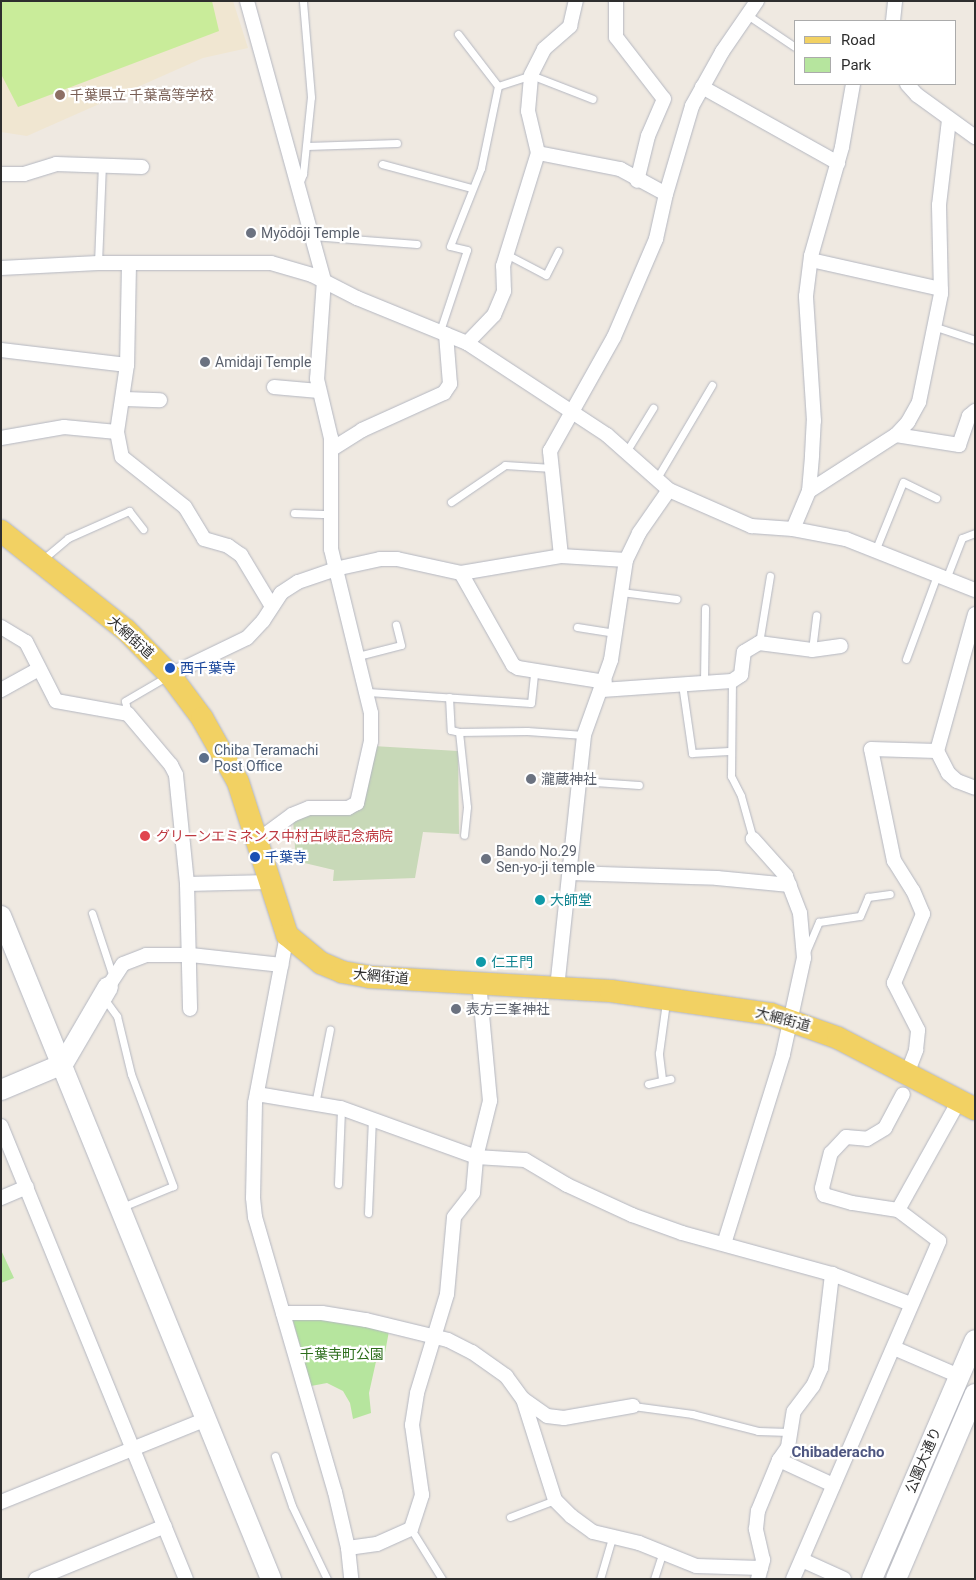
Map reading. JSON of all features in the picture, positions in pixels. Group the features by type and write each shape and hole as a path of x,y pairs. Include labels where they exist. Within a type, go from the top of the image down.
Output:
{"main road":[{"name":"大網街道","path":"1,531 126,630 170,675 210,730 238,782 287,935 307,954 342,972 369,977 557,988 666,997 791,1019 838,1038 905,1084 967,1105"}],"street":[{"path":"246,1 299,184 324,280 317,350 319,391 330,428 332,449 329,514 335,569 368,692 371,741 356,803 348,808 309,808 292,815 258,840"},
{"path":"467,343 494,314 504,291 502,266 538,153 528,111 531,76 544,49 570,26 576,1"},
{"path":"616,1 616,37 664,99 648,136 638,181"},
{"path":"561,556 550,451 614,337 656,239 666,194 689,114 722,52 749,16 757,1"},
{"path":"893,20 895,1"},
{"path":"793,529 809,491 814,421 806,316 811,260 838,163 851,85"},
{"path":"908,85 949,120 975,137"},
{"path":"702,87 838,163"},
{"path":"809,491 896,435 908,422 919,402 936,327 941,288 940,205 949,120"},
{"path":"538,153 620,169 638,181 666,194"},
{"path":"1,174 24,174 56,164 142,167"},
{"path":"811,260 941,288"},
{"path":"1,268 98,263 272,263 324,280 356,298 467,343 570,413 606,435 669,490 751,526 793,529 846,539 975,590"},
{"path":"130,264 128,364 125,399 117,432 122,457 185,507 204,539 228,546 241,555 271,605"},
{"path":"332,449 362,430 444,393 450,384 443,332"},
{"path":"1,350 128,364"},
{"path":"274,388 319,391"},
{"path":"125,399 160,400"},
{"path":"896,435 959,445 969,416 975,411"},
{"path":"1,438 64,427 117,432"},
{"path":"557,988 584,735 603,686 626,560 639,533 669,490"},
{"path":"170,675 247,638 263,621 271,605 281,593 298,582 335,569 380,559 397,559 461,573 561,556 626,560"},
{"path":"461,573 513,665 534,673 603,686 732,681 742,675 744,652 759,643 812,650 841,646"},
{"path":"975,614 938,738 937,751 948,773 957,781 975,788"},
{"path":"1,627 26,642 56,701 128,714 171,765 176,775 187,884 191,956 190,1009"},
{"path":"1,690 39,669"},
{"path":"793,1579 894,1348 938,1240 898,1210 843,1201 824,1195 822,1188 831,1153 846,1137 867,1139 884,1128 905,1084 916,1050 918,1030 894,983 922,914 913,891 894,861 871,749 937,751"},
{"path":"724,1244 791,1019 804,958 800,913 790,885 786,876 753,839"},
{"path":"570,873 691,877 790,885"},
{"path":"187,884 270,882"},
{"path":"1,916 122,1207 271,1579"},
{"path":"287,935 256,1094 252,1198 348,1548 351,1579"},
{"path":"1,1090 63,1064 123,964 136,957 191,956 281,965"},
{"path":"348,1548 377,1544 411,1529 422,1495 412,1425 417,1393 447,1294 454,1217 473,1193 476,1157 490,1101 480,983"},
{"path":"256,1094 341,1108 476,1157 525,1160 567,1185 632,1215 724,1244 832,1274 911,1304"},
{"path":"898,1210 967,1105"},
{"path":"1,1126 186,1579"},
{"path":"1,1198 26,1188"},
{"path":"523,1399 555,1500 593,1532 639,1543 662,1554 696,1566 759,1574 763,1560 756,1529 758,1511 779,1460 788,1446 788,1432 794,1411 813,1386 821,1368 832,1274"},
{"path":"284,1313 322,1313 366,1320 435,1337 472,1352 506,1376 523,1399 547,1416 564,1418 633,1406"},
{"name":"公園大通り","path":"872,1579 975,1340"},
{"path":"894,1348 959,1376"},
{"name":"公園大通り","path":"896,1579 975,1394"},
{"path":"1,1502 206,1419"},
{"path":"779,1460 833,1485"},
{"path":"36,1579 164,1526"},
{"path":"802,1560 844,1579"}],"lane":[{"path":"299,184 306,146 311,97 303,1"},
{"path":"749,16 794,46"},
{"path":"443,332 467,250 450,246 471,188 481,168 498,86 458,34"},
{"path":"498,86 531,76 593,99"},
{"path":"306,146 397,143"},
{"path":"382,164 471,188"},
{"path":"98,263 102,165"},
{"path":"312,236 417,244"},
{"path":"506,254 546,275 558,252"},
{"path":"936,327 975,340"},
{"path":"657,478 712,385"},
{"path":"626,452 653,408"},
{"path":"451,502 505,465 552,468"},
{"path":"875,551 903,482 936,498"},
{"path":"40,562 68,538 129,511 143,529"},
{"path":"294,513 329,514"},
{"path":"906,659 941,577 962,538 975,533"},
{"path":"759,643 770,576"},
{"path":"620,592 677,599"},
{"path":"704,682 705,608"},
{"path":"812,650 816,615"},
{"path":"358,656 401,644 396,625"},
{"path":"577,627 614,633"},
{"path":"368,692 531,703 534,673"},
{"path":"128,714 125,700 170,675"},
{"path":"732,681 729,750 731,776 742,796 753,839"},
{"path":"682,684 692,753 729,750"},
{"path":"449,698 451,730 459,732 527,731 584,735"},
{"path":"459,732 467,807 464,835"},
{"path":"580,780 639,785"},
{"path":"804,958 818,922 860,916 868,898 890,894"},
{"path":"92,913 108,987 131,1074 173,1186 122,1207"},
{"path":"648,1084 666,1079 659,1053 666,997"},
{"path":"315,1104 330,1029"},
{"path":"338,1184 341,1108"},
{"path":"368,1213 372,1118"},
{"path":"633,1406 692,1414 758,1431 788,1432"},
{"path":"275,1456 292,1506 327,1579"},
{"path":"510,1517 555,1500"},
{"path":"411,1529 442,1579"},
{"path":"600,1579 612,1538"},
{"path":"654,1579 662,1554"}],"shaded area":[{"name":"千葉県立 千葉高等学校","path":"1,1 233,1 248,48 203,58 27,136 1,132"}],"green space":[{"name":"千葉県立 千葉高等学校","path":"1,1 212,1 219,31 18,107 1,74"},
{"path":"373,746 458,751 459,834 423,832 415,878 333,881 334,870 296,861 293,820 309,812 351,812"},
{"path":"1,1250 14,1278 1,1283"},
{"name":"千葉寺町公園","path":"292,1317 322,1317 389,1331 384,1358 377,1357 369,1393 371,1413 353,1419 350,1403 343,1391 327,1383 311,1386"}],"place":[{"name":"千葉県立 千葉高等学校","path":"60,95"},
{"name":"Myōdōji Temple","path":"251,233"},
{"name":"Amidaji Temple","path":"205,362"},
{"name":"西千葉寺","path":"170,668"},
{"name":"Chiba Teramachi Post Office","path":"204,758"},
{"name":"瀧蔵神社","path":"531,779"},
{"name":"グリーンエミネンス中村古峡記念病院","path":"145,836"},
{"name":"千葉寺","path":"255,857"},
{"name":"Bando No.29 Sen-yo-ji temple","path":"486,859"},
{"name":"大師堂","path":"540,900"},
{"name":"仁王門","path":"481,962"},
{"name":"表方三峯神社","path":"456,1009"}],"district":[{"name":"Chibaderacho","path":"838,1453"}]}
